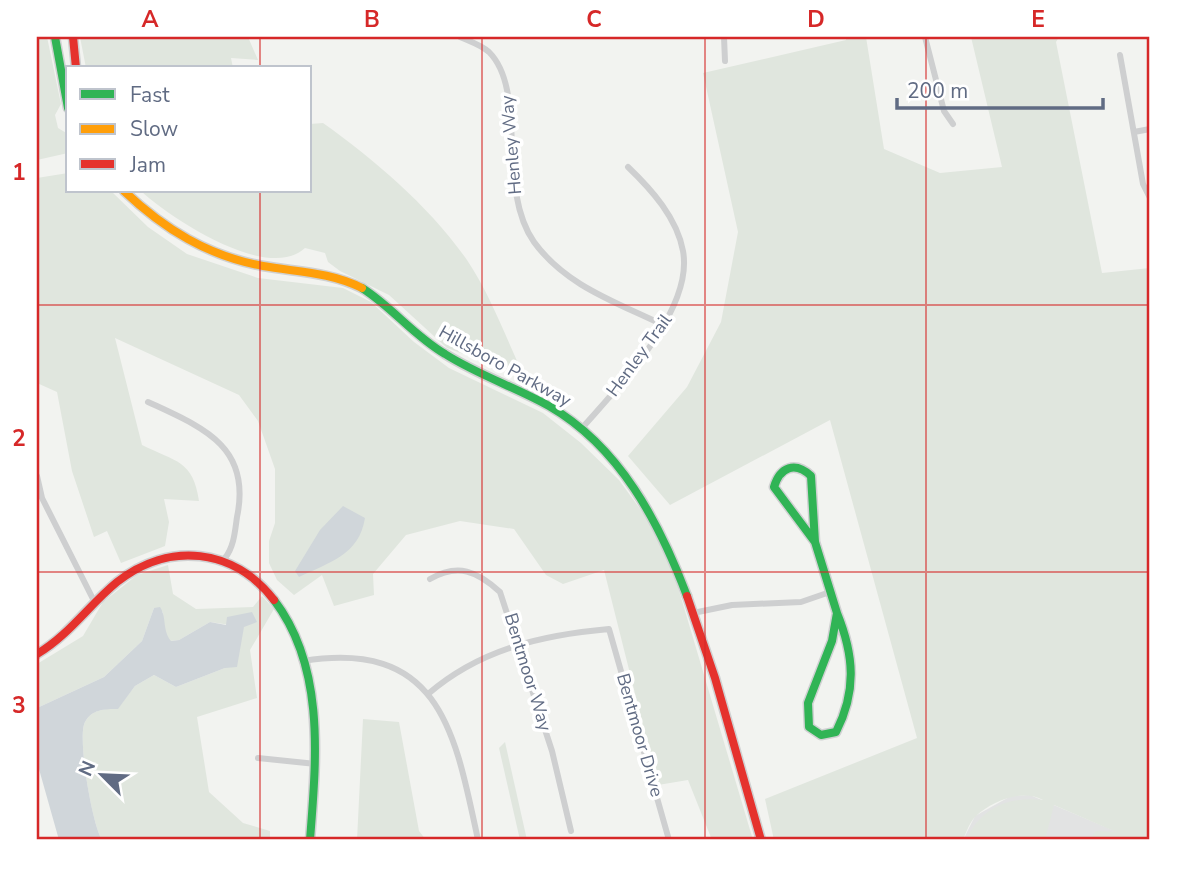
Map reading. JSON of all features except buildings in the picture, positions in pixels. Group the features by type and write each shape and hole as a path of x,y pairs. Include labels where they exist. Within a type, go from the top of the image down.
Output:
{"street":[{"path":"55,37 60,86 66,106"},
{"path":"73,37 76,66"},
{"name":"Henley Way","path":"460,37 489,53 504,76 517,205 532,239 570,281 663,325"},
{"path":"724,37 725,61"},
{"path":"925,37 941,102 953,124"},
{"path":"1120,55 1143,184 1150,198"},
{"path":"1134,132 1150,129"},
{"name":"Henley Trail","path":"582,428 663,325 680,290 683,251 677,232 661,203 628,167"},
{"name":"Hillsboro Parkway","path":"125,192 161,224 204,249 253,264 336,277 368,290 387,303 442,353 535,397 582,428 615,459 673,555 761,840"},
{"path":"148,402 210,433 224,447 234,463 239,479 240,506 231,547 225,558"},
{"path":"815,542 774,487 778,474 788,467 801,468 811,476 815,542 837,612 853,667 852,700 836,732 821,736 808,727 806,712 832,641 837,612"},
{"path":"37,476 42,498 94,601"},
{"path":"37,654 65,635 94,601 119,579 156,560 195,555 225,558 259,580 285,620 303,661 315,732 316,764 310,840"},
{"name":"Bentmoor Way","path":"430,579 446,570 468,571 488,581 500,592 507,604 552,751 570,831"},
{"path":"693,613 732,605 801,601 830,592"},
{"name":"Bentmoor Drive","path":"518,643 573,632 609,629 669,840"},
{"path":"428,694 448,677 518,643"},
{"path":"303,661 335,656 364,657 387,664 412,679 428,694 450,732 478,840"},
{"path":"258,758 316,764"}],"shaded area":[{"path":"37,37 47,37 61,104 55,115 58,128 66,133 66,153 37,160"},
{"path":"80,37 248,37 258,60 231,58 233,66 86,66"},
{"path":"846,37 866,37 884,149 940,173 1002,167 971,37 1059,37 1056,42 1102,273 1150,268 1150,840 1089,840 1096,831 1116,832 1054,805 1045,840 967,838 981,818 998,806 1019,800 1043,800 1017,796 999,801 983,810 972,821 963,840 774,840 765,799 917,738 830,420 670,505 628,456 687,387 721,322 738,232 703,73 846,40"},
{"path":"323,123 362,153 419,203 452,240 483,287 524,376 447,348 389,295 340,271 328,262 325,253 305,248 289,257 268,258 244,252 196,230 142,192 312,192 312,124"},
{"path":"66,173 66,192 112,192 148,227 187,254 258,278 343,288 371,302 414,342 449,368 543,413 581,443 619,480 646,517 672,567 753,840 712,840 688,780 658,785 604,570 563,584 546,575 514,529 460,521 406,535 373,574 374,595 334,606 322,575 294,595 277,580 269,563 269,541 275,523 275,469 258,421 239,395 115,338 142,445 181,464 192,477 199,501 164,499 169,522 165,546 121,563 107,531 94,537 72,471 57,392 37,383 37,178"},
{"path":"343,506 365,518 357,541 341,556 299,577 295,571 320,530"},
{"path":"168,565 173,594 196,609 253,607 262,596 274,609 250,650 257,698 197,717 209,792 243,823 270,831 270,840 102,840 94,817 84,762 83,731 91,714 99,710 118,708 135,686 154,675 176,687 225,668 244,627 210,622 179,640 170,641 164,632 163,612 154,608 142,641 104,677 37,708 37,664 83,636 103,602 137,575"},
{"path":"160,607 171,641 179,640 210,622 226,625 227,617 252,612 257,622 244,627 237,667 225,668 176,687 154,675 135,686 118,709 91,714 83,731 84,762 94,817 102,840 59,840 37,762 37,708 104,677 142,641 154,608"},
{"path":"363,719 399,722 419,831 426,840 357,840"},
{"path":"505,742 527,840 520,840 499,748"},
{"path":"1030,795 1136,840 963,840 975,816 1011,796"}],"traffic: fast":[{"path":"55,37 66,97"},
{"path":"362,288 434,347 470,368 549,406 597,443 634,489 650,514 687,596"},
{"path":"815,542 774,487 780,475 789,468 805,471 811,476 815,542 837,613 832,641 808,703 809,727 821,735 836,732 843,717 850,687 850,658 837,613"},
{"path":"274,600 291,627 310,685 315,747 310,840"}],"traffic: slow":[{"path":"125,192 171,229 205,248 243,261 326,276 362,288"}],"traffic: jam":[{"path":"73,37 76,66"},
{"path":"37,654 59,638 117,582 158,560 200,556 220,561 240,569 274,600"},
{"path":"687,596 715,678 761,840"}]}
